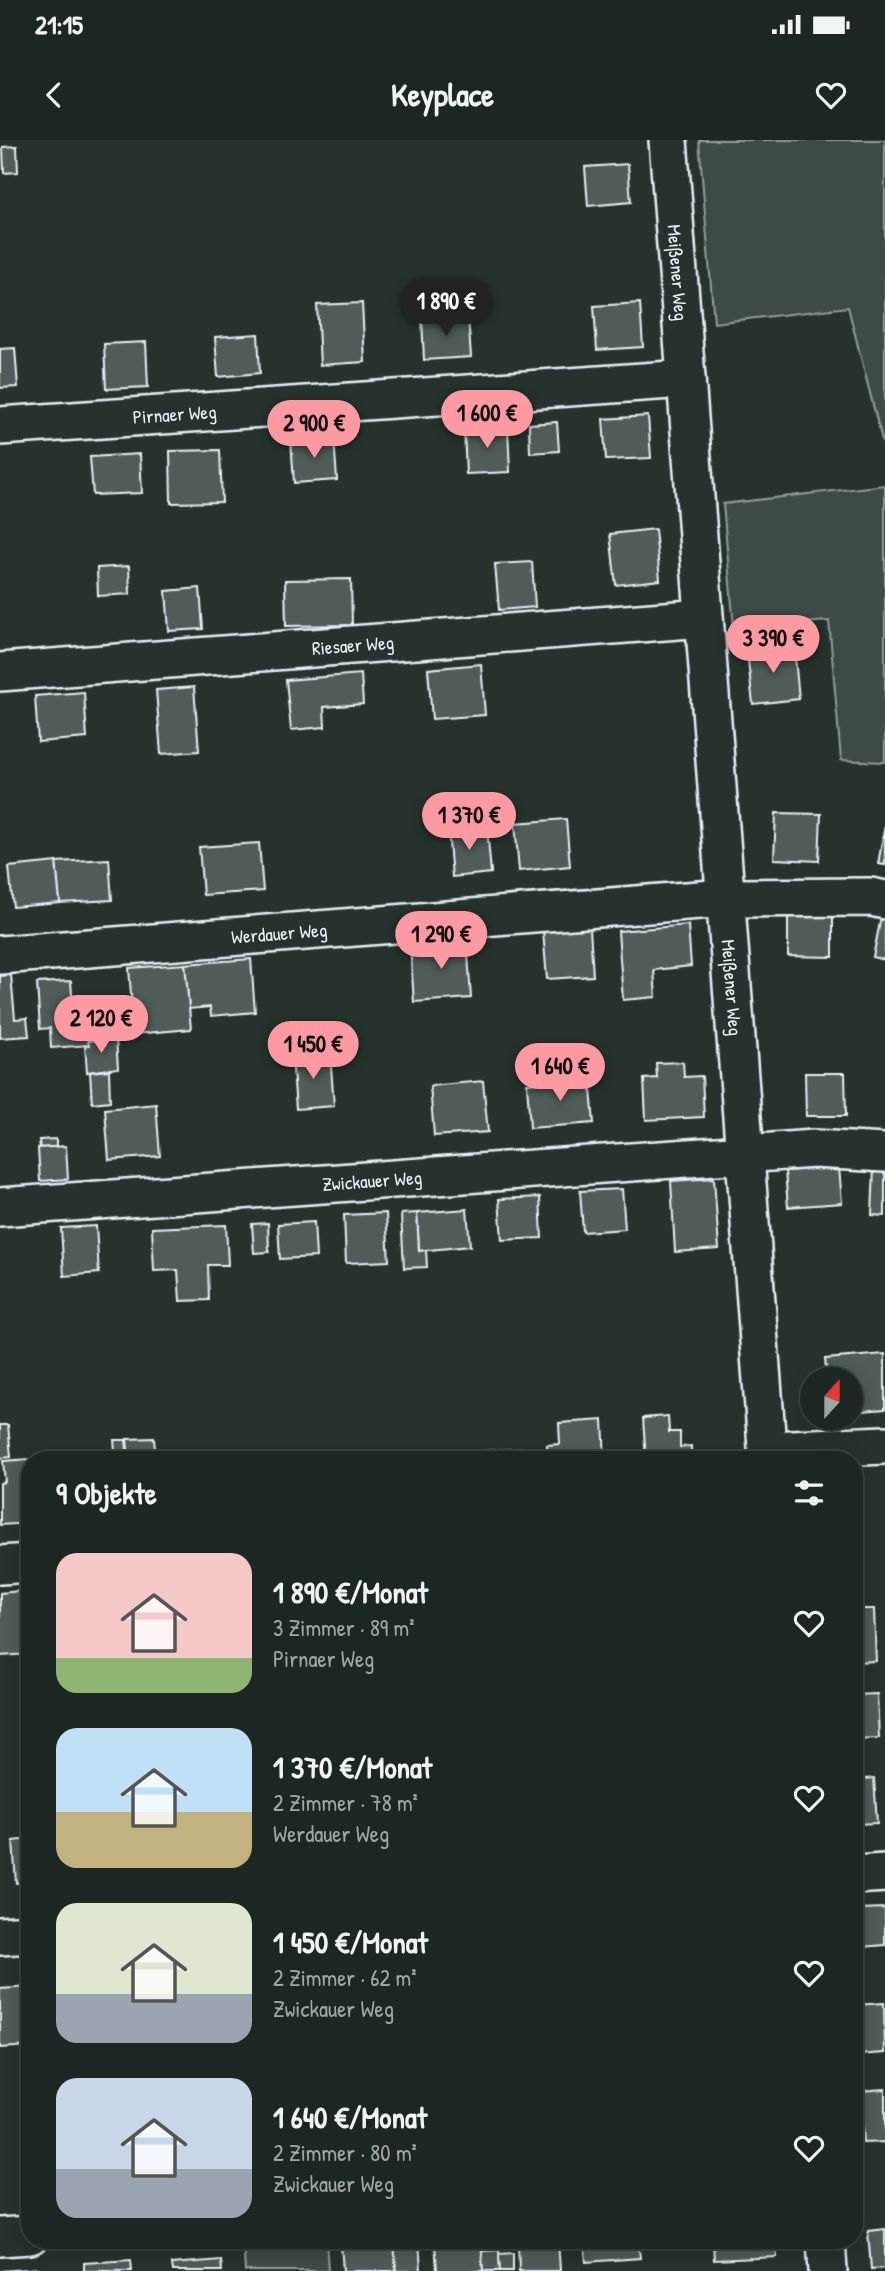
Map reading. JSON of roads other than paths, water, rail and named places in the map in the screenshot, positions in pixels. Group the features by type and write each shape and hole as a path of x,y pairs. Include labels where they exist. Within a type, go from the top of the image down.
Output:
{"street":[{"name":"Meißener Weg","path":"668,140 687,391 707,432 712,489 696,516 768,1451"},
{"name":"Pirnaer Weg","path":"0,426 687,391"},
{"name":"Riesaer Weg","path":"0,672 704,618"},
{"name":"Werdauer Weg","path":"0,956 725,898 871,897 885,900"},
{"name":"Zwickauer Weg","path":"0,1207 814,1149 885,1153"},
{"path":"820,1451 885,1446"},
{"path":"0,1565 21,1564"},
{"path":"863,1874 885,1873"},
{"path":"0,1936 21,1935"},
{"path":"0,2237 21,2236"},
{"path":"826,2249 828,2271"}]}
